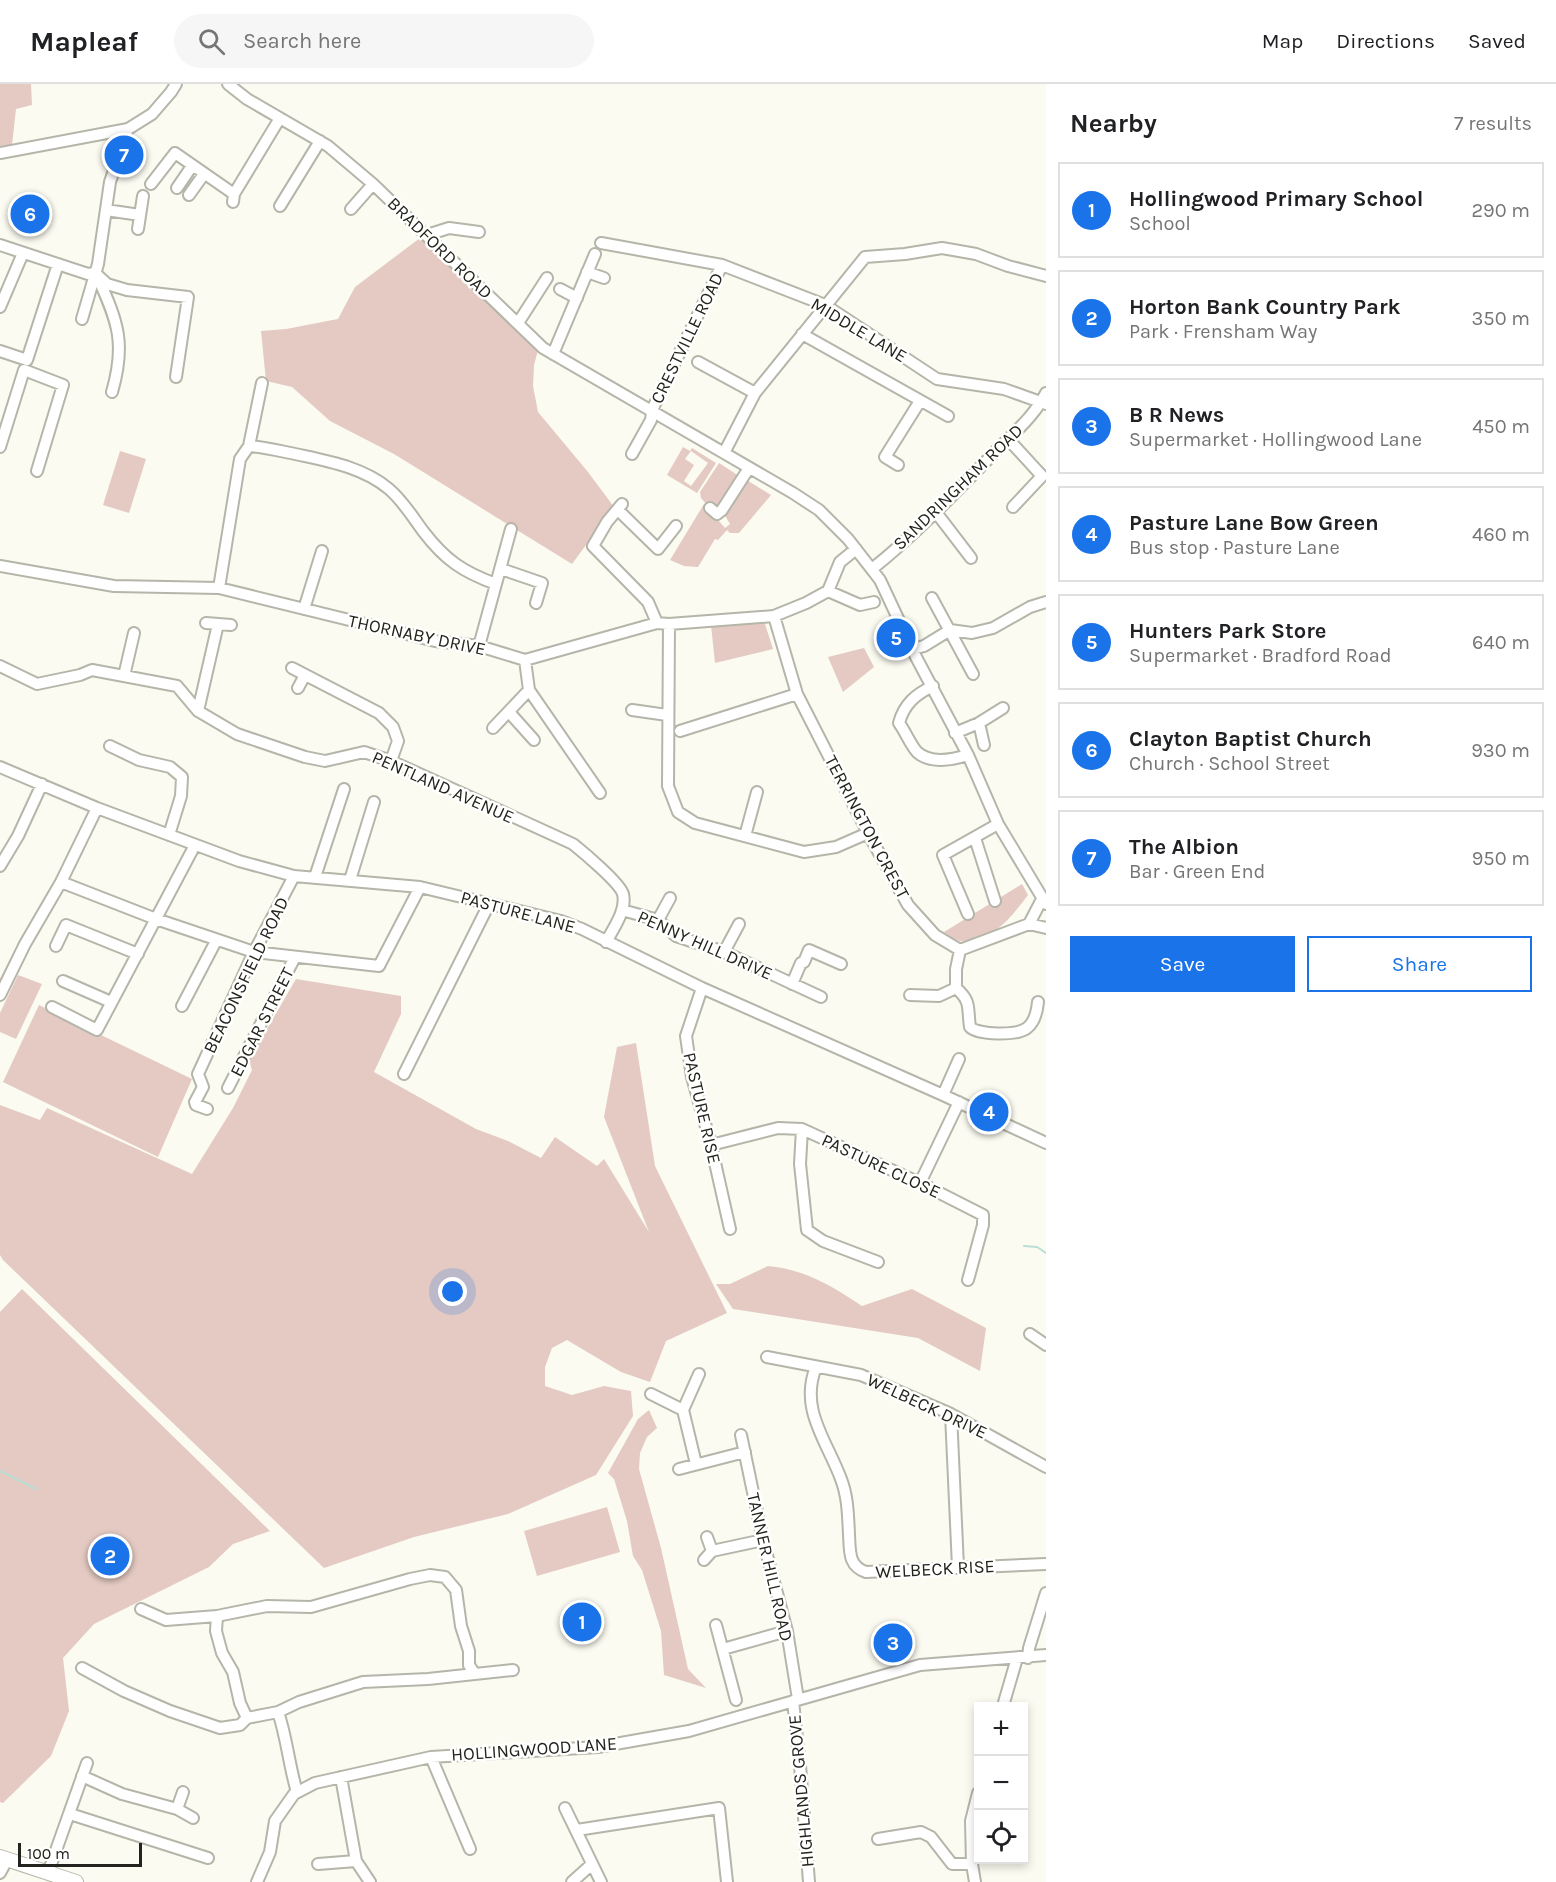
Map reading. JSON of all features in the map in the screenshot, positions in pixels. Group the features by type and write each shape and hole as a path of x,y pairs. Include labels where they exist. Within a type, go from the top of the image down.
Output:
{"main road":[{"path":"4,1858 76,1882"}],"street":[{"path":"0,153 129,129 152,114 176,84"},
{"name":"BRADFORD ROAD","path":"228,84 247,99 320,141 373,184 543,348 819,510 856,549 880,580 968,755 998,824 1044,902"},
{"path":"151,184 175,153 233,198 280,118"},
{"path":"82,319 98,264 110,182 129,129"},
{"path":"280,206 320,141"},
{"path":"177,188 192,166"},
{"path":"189,195 204,174"},
{"path":"351,209 373,184"},
{"path":"138,229 143,196"},
{"path":"106,210 140,215"},
{"path":"427,235 449,228 478,232"},
{"name":"MIDDLE LANE","path":"601,243 722,265 825,305 937,379 1004,388 1044,400"},
{"path":"0,245 88,273 95,273 106,284 127,290 188,297 176,377"},
{"path":"724,453 755,393 866,257 942,248 976,254 1008,266 1046,276"},
{"path":"0,307 23,253"},
{"path":"553,354 595,254"},
{"path":"0,447 58,264"},
{"name":"CRESTVILLE ROAD","path":"651,412 722,265"},
{"path":"587,272 604,278"},
{"path":"95,273 116,320 120,339 112,392"},
{"path":"518,323 547,278"},
{"path":"560,289 577,298"},
{"path":"802,334 948,416"},
{"path":"0,351 63,384 37,471"},
{"path":"698,362 755,393"},
{"path":"219,588 240,459 249,446 262,383"},
{"name":"SANDRINGHAM ROAD","path":"872,569 896,550 1008,440 1044,400"},
{"path":"898,465 885,457 920,401"},
{"path":"632,454 651,420 651,412"},
{"path":"1008,440 1042,476 1013,507"},
{"path":"249,446 342,465 366,474 388,488 406,506 424,532 450,561 471,575 496,584"},
{"path":"717,514 722,510 748,468"},
{"path":"657,623 648,602 593,546 607,522 620,507 657,549 676,526"},
{"path":"935,511 971,558"},
{"path":"479,646 511,529"},
{"path":"600,793 529,690 525,660 657,623 774,616 828,591 840,562 856,549"},
{"path":"304,609 322,551"},
{"name":"THORNABY DRIVE","path":"0,566 114,586 219,588 435,640 479,646 525,660"},
{"path":"501,570 542,583 536,603"},
{"path":"828,591 861,604 874,602"},
{"path":"932,598 973,674"},
{"path":"913,649 924,646 950,630 972,633 993,628 1030,607 1046,602"},
{"name":"TERRINGTON CREST","path":"774,616 797,694 868,834 908,905 935,934 960,950"},
{"path":"206,623 231,625"},
{"path":"198,711 218,624"},
{"path":"669,624 668,786 678,812 695,823 804,852 836,847 868,834"},
{"path":"124,676 134,633"},
{"name":"PENTLAND AVENUE","path":"0,666 37,684 81,675 92,670 177,686 198,711 237,734 305,758 325,761 364,752 391,761 573,844 619,887 623,895 622,910"},
{"path":"292,668 379,712 393,727 398,741 391,761"},
{"path":"298,688 305,675"},
{"path":"933,686 917,694 905,708 899,723 917,752 933,760 956,759 968,755"},
{"path":"493,728 529,690"},
{"path":"680,730 797,694"},
{"path":"955,733 979,723 1003,708"},
{"path":"632,710 667,715"},
{"path":"509,712 534,740"},
{"path":"979,723 984,745"},
{"path":"110,746 140,760 170,767 182,777 180,796 169,835"},
{"name":"PASTURE LANE","path":"0,767 97,808 239,861 294,876 420,887 561,921 702,988 1046,1143"},
{"path":"0,866 18,836 42,784"},
{"path":"315,877 344,789"},
{"path":"745,836 757,792"},
{"path":"350,880 374,802"},
{"path":"0,994 25,944 61,882 97,808"},
{"path":"968,914 943,855 998,824"},
{"path":"975,838 996,901"},
{"path":"52,1007 97,1030 195,845"},
{"name":"BEACONSFIELD ROAD","path":"207,1109 196,1105 195,1102 202,1087 198,1074 254,952 294,876"},
{"path":"61,882 216,941 254,952 379,966 420,887"},
{"path":"658,920 670,898"},
{"path":"1029,924 1044,902"},
{"path":"404,1074 489,904"},
{"path":"606,942 622,910"},
{"name":"PENNY HILL DRIVE","path":"622,910 658,920 676,936 724,952 821,997"},
{"path":"724,952 739,924"},
{"path":"1038,1002 1032,1023 1022,1031 997,1033 973,1030 970,1027 968,1003 964,995 956,988 956,969 960,950 1029,924 1046,928"},
{"path":"56,946 66,926 138,954"},
{"path":"182,1006 216,941"},
{"path":"792,984 809,950 842,964"},
{"name":"EDGAR STREET","path":"228,1088 295,957"},
{"path":"63,981 111,1002"},
{"name":"PASTURE RISE","path":"702,988 686,1036 692,1077 711,1145 730,1229"},
{"path":"910,995 939,996 956,988"},
{"path":"943,1095 960,1059"},
{"path":"920,1183 959,1102"},
{"name":"PASTURE CLOSE","path":"711,1145 778,1128 802,1129 920,1183 983,1215 983,1225 968,1280"},
{"path":"802,1129 800,1164 807,1230 823,1241 878,1262"},
{"path":"1030,1334 1046,1345"},
{"name":"WELBECK DRIVE","path":"766,1356 861,1375 951,1414 1046,1467"},
{"name":"WELBECK RISE","path":"816,1367 809,1390 812,1410 846,1496 850,1558 856,1568 866,1572 1046,1564"},
{"path":"696,1464 683,1410 699,1374"},
{"path":"651,1394 683,1410"},
{"path":"951,1414 958,1567"},
{"name":"TANNER HILL ROAD","path":"741,1435 763,1540 787,1631 796,1700"},
{"path":"679,1469 745,1452"},
{"path":"707,1538 712,1551"},
{"path":"704,1560 712,1551 763,1540"},
{"path":"141,1609 166,1620 217,1616 267,1606 311,1606 410,1579 430,1575 446,1577 456,1590 461,1626 469,1650 469,1665 474,1673"},
{"path":"1005,1702 1022,1658 1029,1648 1046,1593"},
{"path":"217,1616 216,1631 222,1653 233,1672 240,1703 247,1718"},
{"path":"716,1625 736,1700"},
{"path":"723,1649 787,1631"},
{"name":"HOLLINGWOOD LANE","path":"297,1792 315,1783 431,1757 598,1747 689,1731 920,1665 1046,1655"},
{"path":"82,1668 124,1691 192,1720 220,1728 240,1725 247,1718 278,1712 299,1702 363,1682 428,1679 513,1670"},
{"name":"HIGHLANDS GROVE","path":"796,1700 809,1882"},
{"path":"257,1882 270,1852 275,1821 297,1792 278,1712"},
{"path":"431,1757 470,1849"},
{"path":"48,1873 87,1763"},
{"path":"82,1776 122,1794 177,1809 193,1818"},
{"path":"341,1777 356,1861 370,1882"},
{"path":"177,1809 183,1792"},
{"path":"565,1808 601,1882"},
{"path":"577,1830 719,1808 728,1882"},
{"path":"974,1809 971,1821 972,1864 975,1882"},
{"path":"70,1814 208,1858"},
{"path":"878,1839 921,1832 931,1836 952,1864 972,1864"},
{"path":"0,1874 4,1858"},
{"path":"318,1864 356,1861"},
{"path":"572,1882 592,1864"}],"shaded area":[{"path":"0,84 31,84 32,105 16,109 12,145 0,146"},
{"path":"420,238 538,350 534,365 533,386 538,412 614,507 572,564 394,454 330,421 292,387 266,381 261,331 286,329 338,319 355,287"},
{"path":"683,447 690,451 692,448 716,463 697,493 667,475","holes":["691,451 708,463 691,486 684,481 694,465 685,459"]},
{"path":"120,451 146,459 129,513 103,505"},
{"path":"719,463 739,476 719,506 708,506 701,498 700,492"},
{"path":"745,479 771,495 739,533 730,533 727,530 718,540 715,539 698,567 684,566 670,560 704,504 725,528 730,524 724,514"},
{"path":"765,624 773,649 715,663 711,625"},
{"path":"864,648 874,667 843,692 828,657"},
{"path":"1022,884 1028,895 1008,920 990,934 981,939 960,941 944,932"},
{"path":"18,975 42,984 16,1039 0,1032 0,1013"},
{"path":"296,979 401,996 401,1014 374,1072 476,1129 508,1141 541,1158 555,1137 597,1166 604,1159 649,1232 604,1117 617,1047 636,1043 655,1166 727,1313 666,1341 650,1382 621,1372 567,1340 552,1348 545,1367 545,1386 572,1395 604,1386 631,1391 633,1416 596,1475 508,1514 414,1537 324,1568 0,1255 0,1105 40,1120 47,1108 192,1174 233,1108 252,1070 249,1060"},
{"path":"39,1005 192,1079 158,1157 3,1082"},
{"path":"768,1266 806,1275 839,1291 862,1306 912,1289 986,1328 980,1371 918,1338 733,1309 716,1284 730,1284"},
{"path":"22,1289 270,1531 233,1544 209,1567 94,1624 63,1658 69,1711 51,1756 3,1803 0,1802 0,1312"},
{"path":"649,1410 657,1428 647,1437 640,1453 639,1469 661,1548 688,1669 706,1688 664,1675 661,1631 642,1570 633,1556 627,1521 614,1479 608,1473 638,1419"},
{"path":"607,1507 620,1552 537,1576 524,1531"}],"waterway":[{"path":"1024,1246 1037,1247 1046,1253"},
{"path":"0,1471 36,1489"}],"place":[{"name":"The Albion","path":"124,155"},
{"name":"Clayton Baptist Church","path":"30,214"},
{"name":"Hunters Park Store","path":"896,638"},
{"name":"Pasture Lane Bow Green","path":"989,1112"},
{"name":"Horton Bank Country Park","path":"110,1556"},
{"name":"Hollingwood Primary School","path":"582,1622"},
{"name":"B R News","path":"893,1643"}]}
